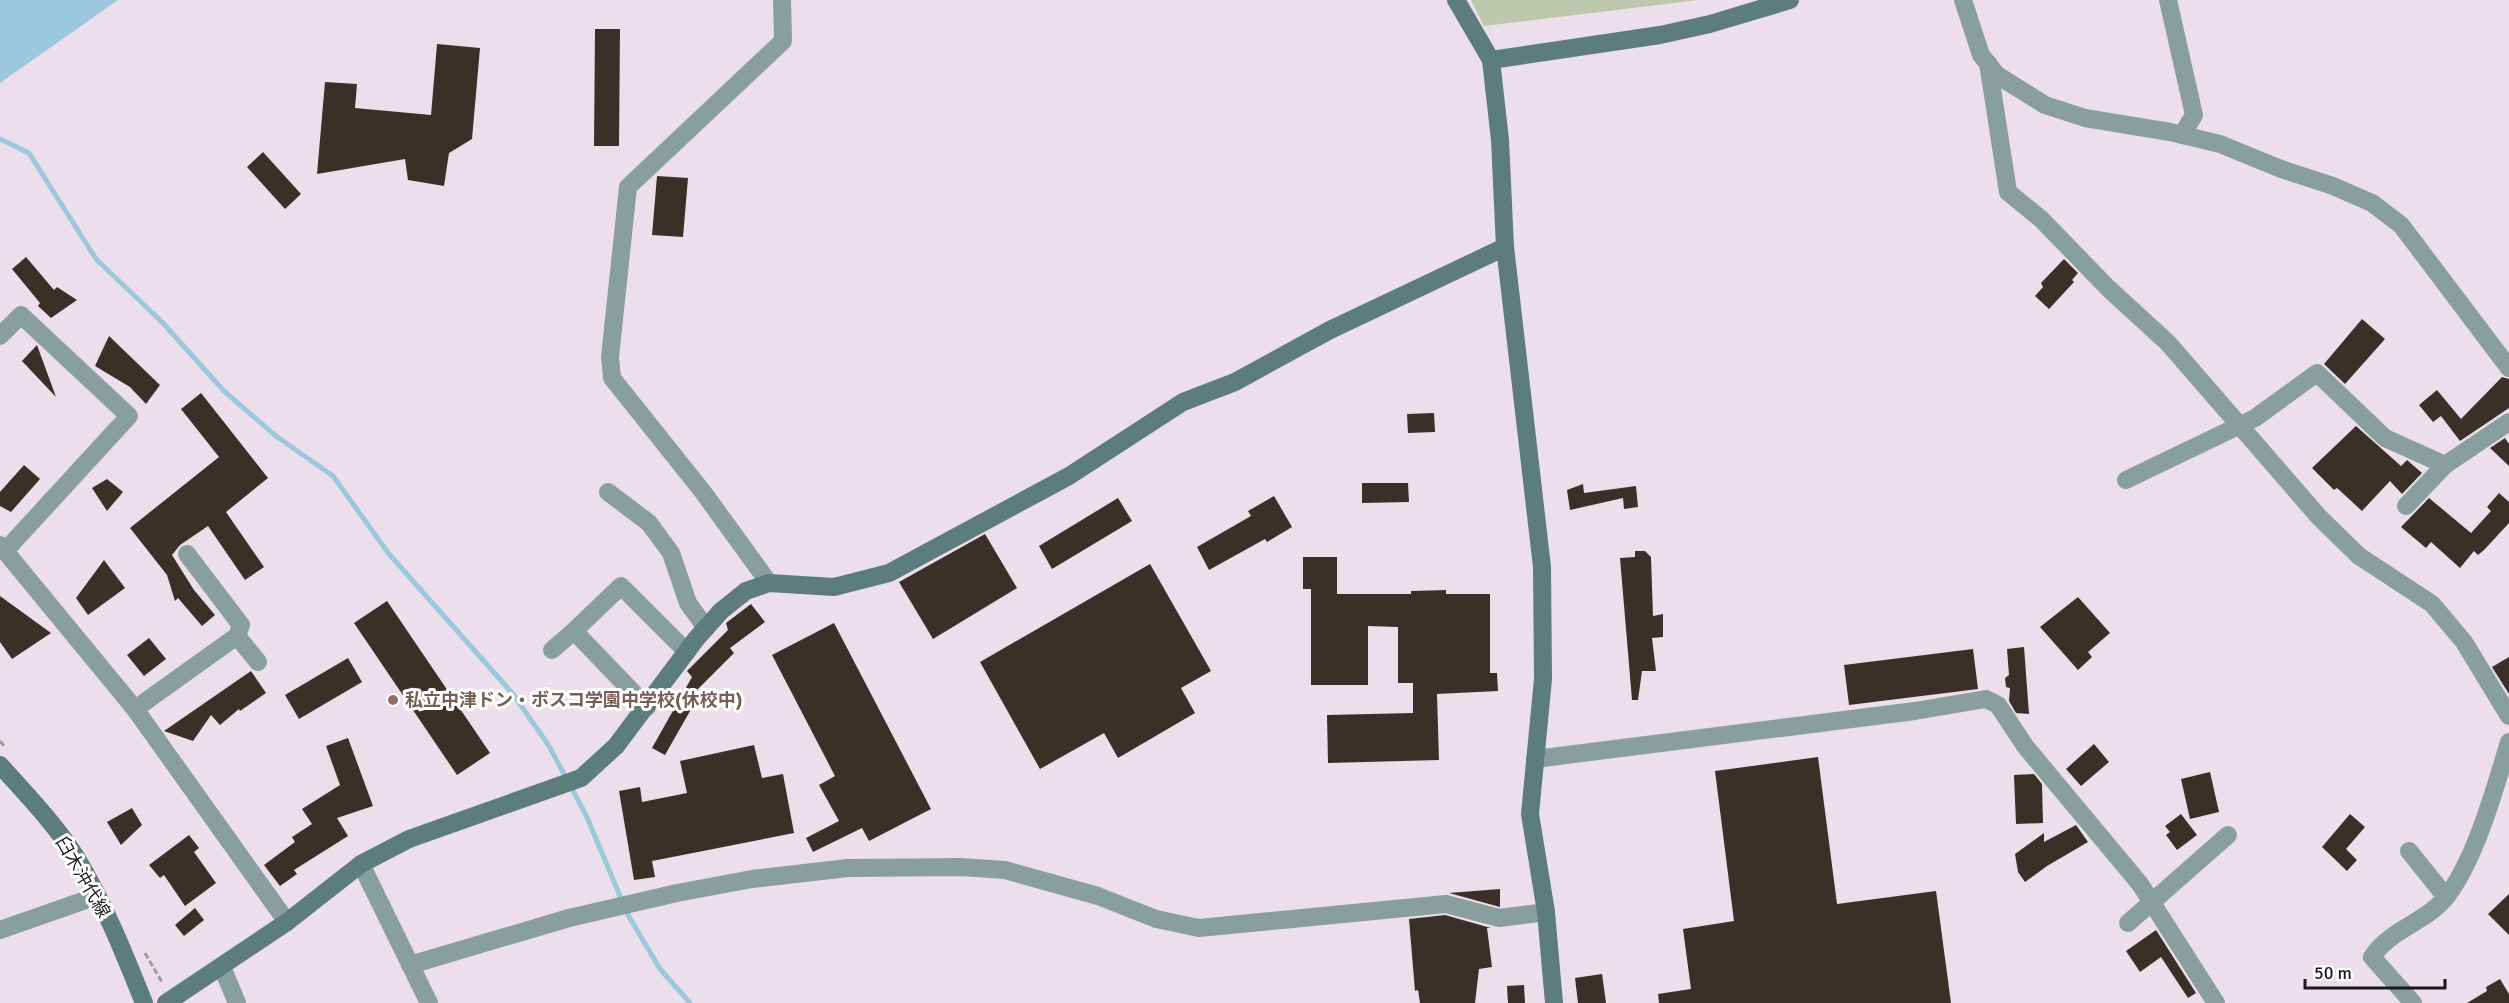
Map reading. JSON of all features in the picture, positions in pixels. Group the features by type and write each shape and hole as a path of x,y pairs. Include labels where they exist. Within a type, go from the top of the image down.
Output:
{"street":[{"path":"768,583 703,492 612,378 610,357 628,186 670,145 725,98 783,40 782,0"},
{"path":"1456,0 1491,60 1500,140 1505,247 1542,567 1543,679 1530,814 1546,912 1554,1003"},
{"path":"1491,60 1660,35 1710,24 1790,0"},
{"path":"1963,0 1981,55 1997,75 2045,105 2085,118 2220,144 2372,203 2401,225 2509,368"},
{"path":"2168,0 2194,115 2182,135"},
{"path":"1988,63 2008,192 2041,219 2109,290 2168,343 2319,517 2359,555 2432,604 2464,642 2509,716"},
{"path":"166,1003 287,922 361,864 409,839 581,778 616,746 706,628 746,591 768,583 834,587 889,573 1069,476 1183,402 1235,382 1330,330 1505,247"},
{"path":"0,336 21,315 129,416 3,548 135,710 287,922"},
{"path":"2126,480 2255,418 2317,373 2385,438 2445,465"},
{"path":"2406,506 2445,465 2509,423"},
{"path":"608,492 650,523 671,553 688,603 706,628"},
{"path":"135,710 237,636 241,625 187,554"},
{"path":"552,650 621,586 687,652"},
{"path":"574,631 647,707"},
{"path":"237,636 258,662"},
{"path":"1535,759 1915,711 1986,699 1998,705 2025,746 2140,884 2216,1003"},
{"path":"2412,1003 2372,957 2380,945 2419,920 2446,897 2466,860 2491,800 2509,742"},
{"name":"臼木沖代線","path":"0,765 35,804 75,856 121,945 144,1003"},
{"path":"2128,922 2228,835"},
{"path":"2409,851 2446,897"},
{"path":"361,864 429,1003"},
{"path":"410,965 569,918 666,896 752,879 848,868 961,867 1005,870 1098,896 1156,919 1199,928 1446,904 1499,918 1546,912"},
{"path":"0,930 97,896"},
{"path":"222,967 237,1003"}],"green space":[{"path":"1471,0 1698,0 1484,26"}],"water":[{"path":"0,0 118,0 0,83"}],"building":[{"path":"595,29 620,29 619,146 594,146"},
{"path":"437,44 480,48 472,139 449,153 444,186 408,180 405,159 317,174 325,82 357,84 355,108 431,115"},
{"path":"263,152 301,194 285,209 247,167"},
{"path":"657,176 688,178 683,237 652,235"},
{"path":"26,257 54,290 57,287 77,300 51,318 38,306 40,303 12,269"},
{"path":"2064,259 2078,273 2072,280 2074,282 2049,309 2035,296 2043,287 2041,283"},
{"path":"2362,319 2385,339 2345,384 2324,364"},
{"path":"109,336 160,385 146,404 130,387 95,366"},
{"path":"37,345 56,397 22,361"},
{"path":"2502,377 2509,379 2509,408 2460,441 2441,416 2433,422 2419,405 2437,390 2461,419"},
{"path":"201,393 268,478 226,512 264,567 245,580 208,526 180,545 172,555 194,590 215,615 202,626 178,598 175,601 167,575 130,528 219,457 181,409"},
{"path":"1434,413 1435,432 1408,433 1407,414"},
{"path":"2356,426 2401,466 2407,460 2422,473 2402,494 2390,481 2362,511 2337,488 2334,490 2312,468"},
{"path":"2505,438 2509,444 2509,466 2490,448"},
{"path":"24,465 40,479 11,512 0,506 0,492"},
{"path":"107,479 123,492 107,511 92,488"},
{"path":"1362,483 1408,483 1409,502 1362,503"},
{"path":"1583,484 1584,493 1636,486 1638,507 1624,509 1623,498 1570,510 1567,490"},
{"path":"2499,493 2509,502 2509,523 2478,555 2474,551 2460,568 2431,542 2426,548 2401,527 2429,498 2471,533 2491,511 2487,507"},
{"path":"1274,496 1292,527 1267,542 1265,539 1209,570 1197,547 1251,516 1248,511"},
{"path":"1118,498 1132,521 1052,569 1039,546"},
{"path":"985,534 1017,588 933,639 899,582"},
{"path":"1635,551 1645,551 1651,557 1653,616 1663,614 1663,637 1652,638 1656,671 1642,671 1638,700 1632,700 1620,558 1635,557"},
{"path":"1303,557 1337,557 1337,594 1411,594 1411,591 1446,590 1446,594 1490,594 1490,673 1497,673 1498,691 1437,694 1439,760 1328,763 1327,715 1413,713 1413,683 1398,683 1398,627 1368,626 1368,685 1311,685 1311,589 1303,589"},
{"path":"104,560 125,588 88,615 76,598"},
{"path":"1150,564 1211,671 1181,688 1195,713 1118,758 1104,733 1040,769 980,662"},
{"path":"0,596 51,633 12,659 0,642"},
{"path":"2078,597 2110,633 2088,652 2092,657 2078,670 2040,627"},
{"path":"387,601 490,753 457,775 354,623"},
{"path":"751,604 765,622 730,648 734,653 693,694 698,697 665,755 652,748 692,677 687,671 728,630 726,623"},
{"path":"834,623 931,809 869,841 862,828 813,852 806,838 839,821 819,785 835,776 772,655"},
{"path":"149,638 166,659 144,676 127,655"},
{"path":"2024,647 2029,714 2016,713 2009,701 2010,688 2006,687 2005,678 2009,675 2007,649"},
{"path":"1973,649 1978,689 1849,705 1844,665"},
{"path":"2509,657 2509,694 2492,667"},
{"path":"348,658 362,682 299,719 285,695"},
{"path":"251,671 266,693 240,711 239,709 220,725 211,715 193,741 164,731"},
{"path":"348,738 373,806 337,818 348,836 294,870 297,874 280,886 264,865 295,842 292,837 312,824 302,809 340,785 326,746"},
{"path":"2094,744 2109,762 2081,786 2066,769"},
{"path":"754,745 762,778 783,774 794,833 652,861 655,877 634,880 619,791 640,787 642,802 687,793 680,761"},
{"path":"1818,757 1837,904 1936,891 1951,1003 1659,1003 1658,994 1691,989 1683,929 1734,921 1715,771"},
{"path":"2210,772 2219,812 2190,819 2181,779"},
{"path":"2034,774 2042,784 2043,823 2016,824 2014,775"},
{"path":"132,808 142,825 121,845 107,822"},
{"path":"2181,814 2197,835 2177,850 2166,835 2170,832 2165,826"},
{"path":"2350,814 2365,827 2346,849 2357,860 2347,871 2322,847"},
{"path":"2076,825 2088,842 2025,882 2018,872 2015,854 2044,833 2044,842"},
{"path":"189,835 199,848 194,852 216,883 185,906 164,875 160,878 149,865"},
{"path":"1500,889 1500,907 1449,893"},
{"path":"2509,894 2509,935 2488,914"},
{"path":"195,908 204,920 184,936 175,925"},
{"path":"1445,915 1491,928 1487,928 1492,967 1479,969 1475,1003 1420,1003 1418,990 1415,991 1409,919"},
{"path":"2156,930 2196,993 2188,998 2161,957 2140,972 2126,951"},
{"path":"1602,974 1606,1003 1578,1003 1575,978"},
{"path":"2500,979 2509,994 2509,1003 2467,1003 2487,991 2486,987"},
{"path":"1524,985 1525,1003 1508,1003 1507,986"}],"waterway":[{"path":"0,139 29,153 96,259 162,322 224,391 276,436 333,476 389,554 513,694 549,746 586,815 628,915 660,969 690,1003"}],"place":[{"name":"私立中津ドン・ボスコ学園中学校(休校中)","path":"393,700"}]}
